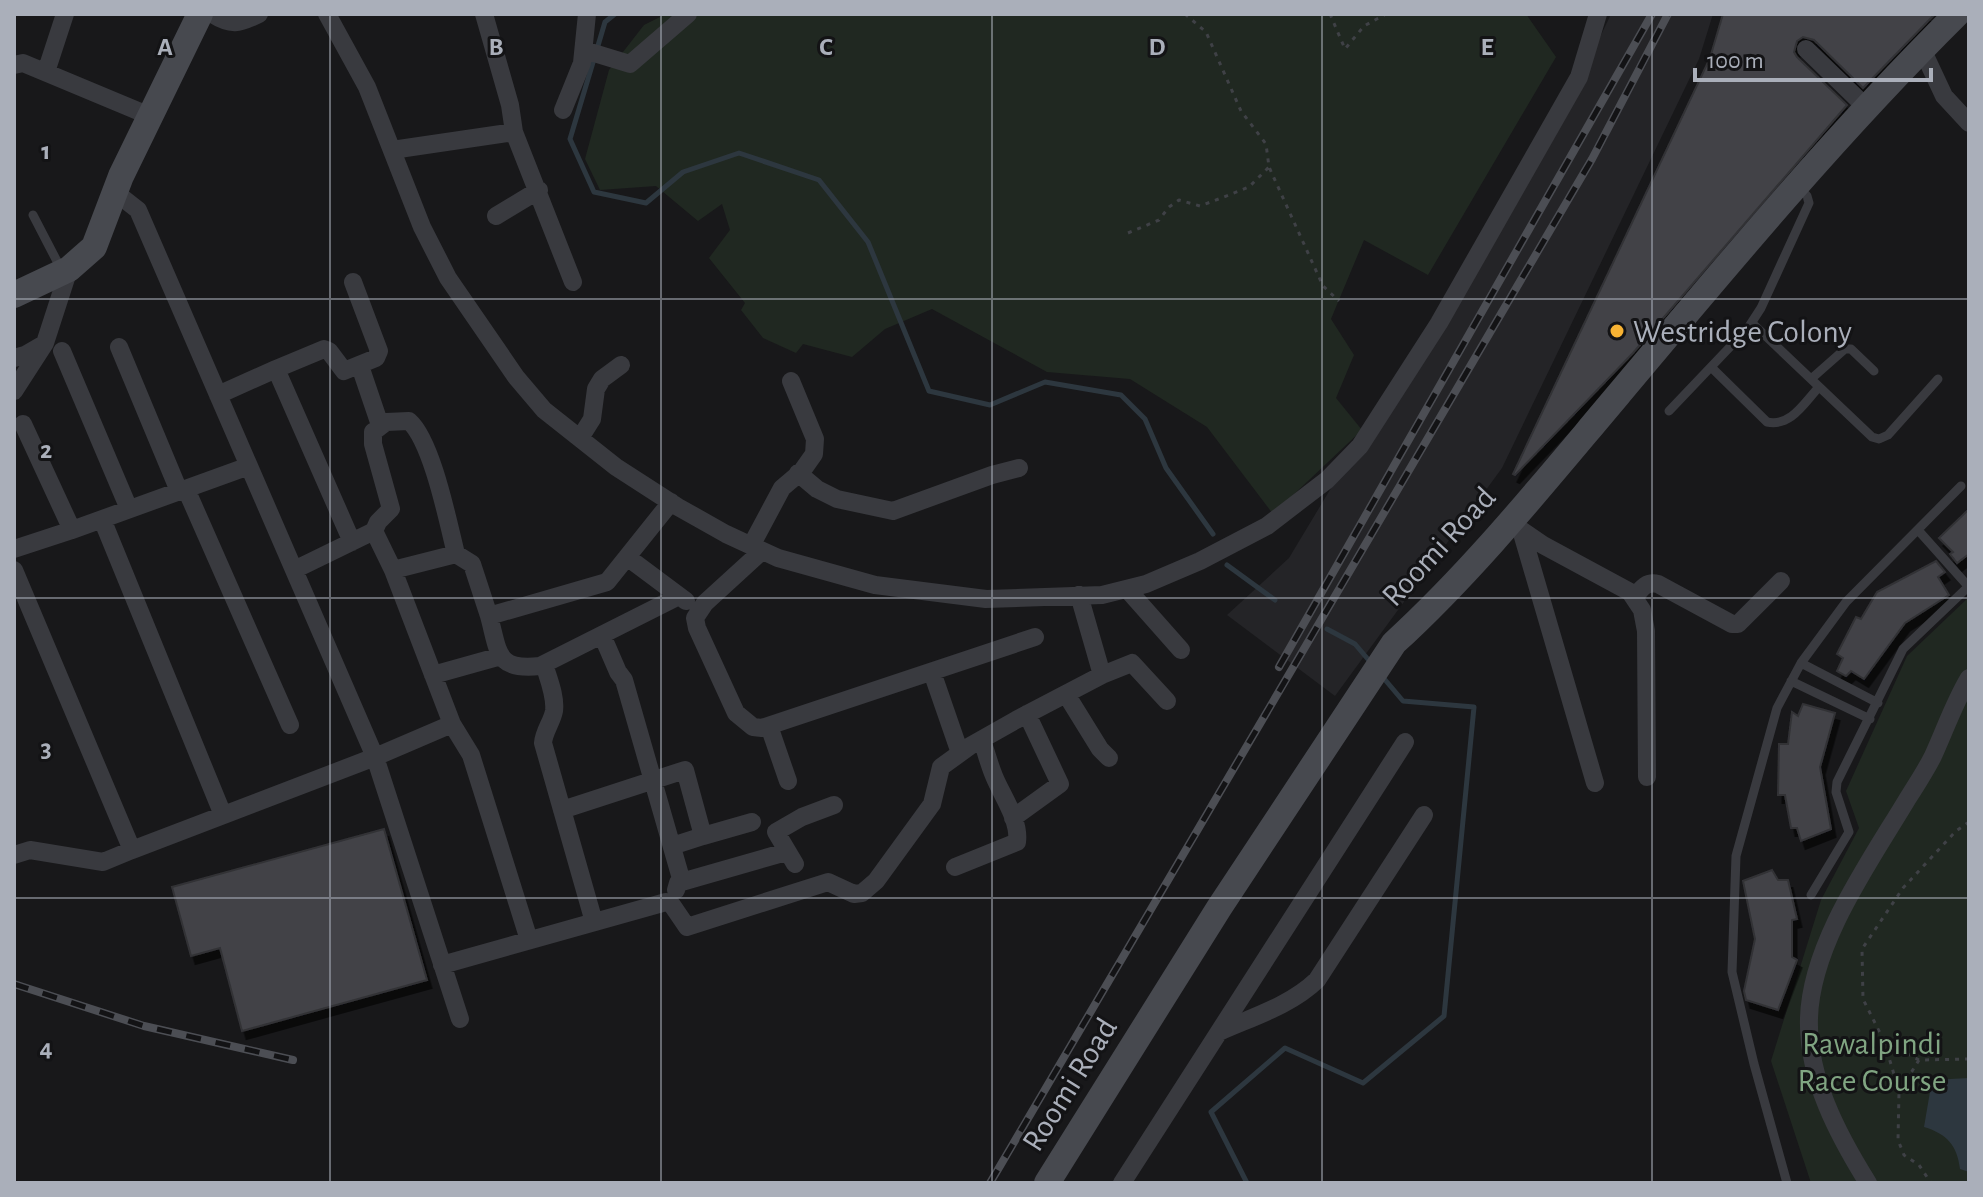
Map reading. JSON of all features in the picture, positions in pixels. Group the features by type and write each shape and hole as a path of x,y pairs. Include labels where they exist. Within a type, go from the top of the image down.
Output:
{"street":[{"path":"46,72 65,14"},
{"path":"14,295 66,271 94,247 115,192 200,14"},
{"path":"212,14 234,25 259,14"},
{"path":"327,14 367,87 422,227 448,278 516,377 544,410 616,467 671,502 778,558 875,585 986,599 1102,595 1146,584 1200,561 1267,526 1327,480 1360,446 1439,323 1579,77 1598,14"},
{"path":"484,14 510,105 514,132 573,282"},
{"path":"563,110 582,63 587,14"},
{"path":"584,50 630,64 688,14"},
{"name":"Roomi Road","path":"1047,1183 1219,908 1394,643 1514,526 1796,183 1957,14"},
{"path":"1806,49 1867,108"},
{"path":"1922,49 1944,96 1969,123"},
{"path":"14,65 23,63 150,116"},
{"path":"392,150 514,132"},
{"path":"496,216 539,190"},
{"path":"115,192 138,210 375,757 460,1019"},
{"path":"14,391 53,347 66,271"},
{"path":"218,395 324,349 344,371 376,358 379,351 353,282"},
{"path":"14,358 53,347"},
{"path":"53,347 129,509"},
{"path":"119,347 290,725"},
{"path":"580,438 592,419 596,389 602,379 621,365"},
{"path":"360,366 380,425"},
{"path":"276,369 352,542"},
{"path":"791,381 815,439 814,454 782,488 757,549 698,610 695,618 736,713 753,727 769,726 1035,637"},
{"path":"294,570 374,531 391,509 373,444 373,432 380,425 409,421 419,432 437,482 456,554 472,564 501,656 517,668 544,664 679,596"},
{"path":"23,424 72,530"},
{"path":"14,549 249,466"},
{"path":"798,473 817,489 837,499 893,511 1019,468"},
{"path":"489,616 607,582 671,502"},
{"path":"102,519 223,815"},
{"path":"1514,526 1556,553 1630,592 1642,610 1646,631 1647,777"},
{"path":"1514,526 1595,783"},
{"path":"374,531 393,570 452,724 471,755 529,940"},
{"path":"393,570 456,554"},
{"path":"627,557 698,610"},
{"path":"14,570 132,850"},
{"path":"1634,598 1644,585 1652,582 1732,624 1738,624 1781,581"},
{"path":"1127,589 1181,650"},
{"path":"1079,595 1102,675"},
{"path":"602,635 624,680 682,882"},
{"path":"433,675 501,656"},
{"path":"442,965 666,902 672,905 687,927 828,882 854,894 862,893 876,881 932,804 941,767 960,753 1027,714 1132,663 1167,701"},
{"path":"544,664 554,699 554,712 543,743 594,922"},
{"path":"932,672 960,753"},
{"path":"1868,1183 1839,1132 1823,1095 1814,1063 1809,1018 1815,984 1838,918 1871,856 1933,757 1955,701 1969,678"},
{"path":"1066,694 1109,758"},
{"path":"1013,818 1060,784 1027,714"},
{"path":"14,855 30,850 103,862 452,724"},
{"path":"769,726 788,781"},
{"path":"955,867 1017,842 1013,818 994,777 982,740"},
{"path":"1122,1183 1405,742"},
{"path":"562,810 685,770 703,836"},
{"path":"672,905 678,883 791,858 776,832 802,817 834,805"},
{"path":"1219,1032 1282,1004 1317,980 1424,815"},
{"path":"672,846 752,822"}],"lane":[{"path":"1669,411 1752,323 1809,203 1796,183"},
{"path":"33,215 66,271"},
{"path":"1752,323 1872,437 1879,439 1888,435 1938,379"},
{"path":"1811,379 1845,349 1851,349 1874,371"},
{"path":"1712,368 1767,422 1776,424 1787,421 1819,387"},
{"path":"1787,1183 1732,972 1736,856 1777,708 1801,663 1846,602 1961,486"},
{"path":"1811,895 1849,832 1836,787 1903,649 1969,586 1918,530"},
{"path":"1801,663 1878,703"},
{"path":"1791,681 1870,719"}],"path":[{"path":"1185,14 1206,32 1241,111 1266,144 1269,167 1323,286 1339,301"},
{"path":"1330,14 1345,49 1364,26 1386,14"},
{"path":"1128,233 1159,220 1179,200 1200,206 1249,187 1269,167"},
{"path":"1931,1183 1919,1165 1904,1155 1898,1140 1899,1092 1884,1041 1863,999 1862,949 1903,888 1956,831 1969,822"},
{"path":"1884,1041 1919,1060 1969,1059"},
{"path":"1899,1092 1919,1060"}],"shaded area":[{"path":"1611,14 1713,14 1699,59 1502,468 1335,696 1227,615 1289,558 1593,52"},
{"path":"1969,1078 1969,1172 1960,1169 1950,1142 1924,1127 1932,1080"}],"green space":[{"path":"666,14 1526,14 1556,57 1428,275 1364,240 1331,319 1354,355 1336,398 1362,430 1273,514 1207,427 1130,379 1047,372 932,309 885,329 852,357 803,344 796,353 763,338 741,310 745,303 709,258 730,230 722,204 698,221 656,186 600,190 585,159 609,70 644,25"},
{"name":"Rawalpindi Race Course","path":"1969,597 1969,1183 1811,1183 1771,1061 1821,900 1859,828 1846,791 1907,656"}],"building":[{"name":"Westridge Colony","path":"1723,14 1935,14 1863,88 1814,40 1803,37 1797,41 1794,52 1797,57 1847,105 1633,353 1515,475 1710,58"},
{"path":"1969,509 1969,554 1957,563 1950,554 1953,552 1939,538"},
{"path":"1936,561 1945,572 1938,577 1949,595 1905,623 1864,679 1851,671 1846,676 1837,671 1843,658 1837,654 1856,617 1861,619 1877,592"},
{"path":"1803,704 1835,713 1820,767 1831,829 1801,841 1797,828 1791,828 1785,795 1778,795 1779,744 1788,744 1792,712 1798,716"},
{"path":"384,829 427,980 242,1031 220,948 191,956 172,887"},
{"path":"1772,870 1778,880 1788,880 1797,919 1792,920 1792,957 1797,960 1778,1010 1746,1000 1744,991 1755,939 1743,881"}],"waterway":[{"path":"597,49 605,22 615,14"},
{"path":"594,59 570,139 594,192 646,203 683,172 739,153 819,180 868,242 929,391 990,405 1045,382 1121,395 1145,419 1166,468 1213,534"},
{"path":"1227,565 1275,600"},
{"path":"1327,629 1355,644 1372,664"},
{"path":"1247,1183 1211,1112 1285,1048 1363,1083 1444,1016 1474,707 1403,701 1381,675"}],"railway":[{"path":"1279,667 1652,14"},
{"path":"990,1183 1592,159 1668,14"},
{"path":"14,984 144,1026 293,1060"}],"place":[{"name":"Westridge Colony","path":"1617,331"}]}
